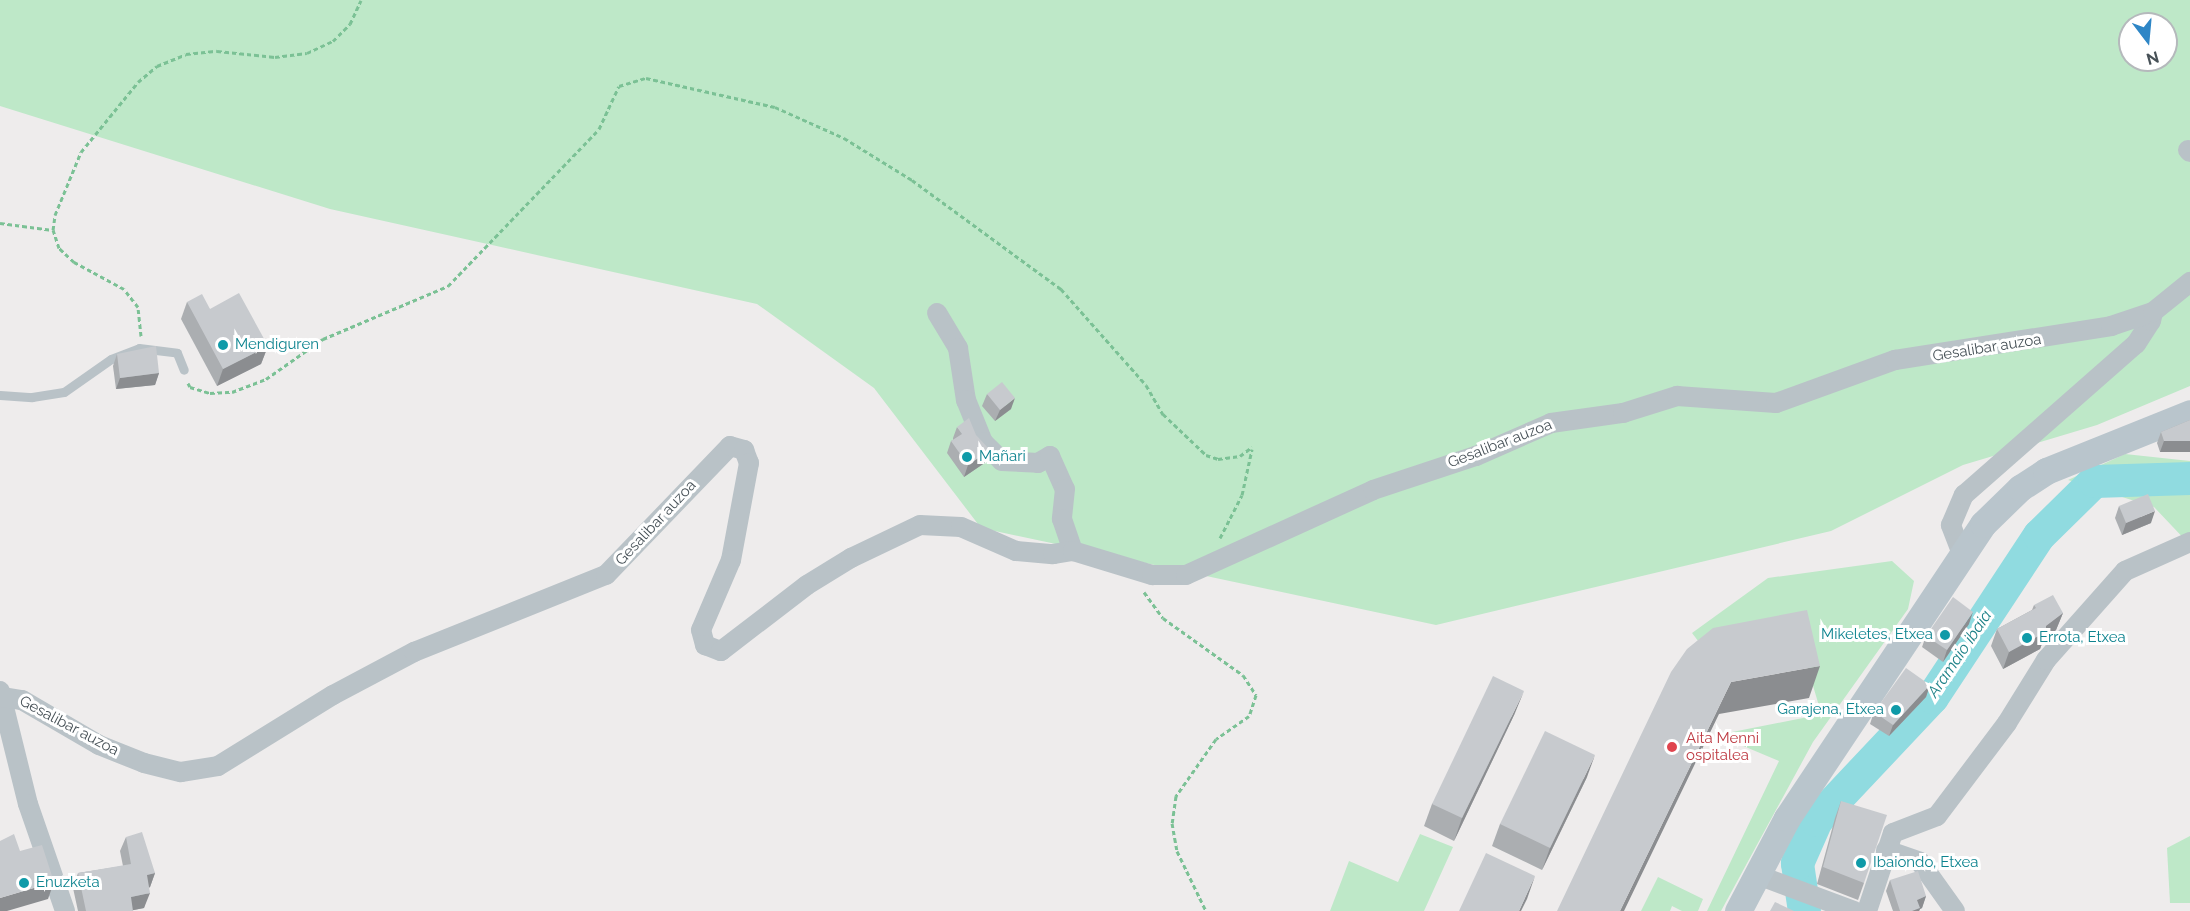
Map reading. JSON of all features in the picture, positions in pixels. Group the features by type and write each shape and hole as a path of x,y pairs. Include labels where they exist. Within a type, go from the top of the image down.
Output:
{"main road":[{"path":"1738,911 1755,874 1787,818 1962,554 2000,505 2046,471 2190,413"}],"street":[{"name":"Gesalibar auzoa","path":"65,911 28,804 1,694 22,700 99,745 144,763 181,772 218,766 333,695 414,652 606,575 723,450 735,445 744,450 749,463 731,560 701,630 704,643 714,650 725,651 799,590 851,558 920,525 960,527 1016,551 1053,554 1073,551 1165,576 1197,572 1373,490 1476,456 1551,423 1623,413 1673,397 1776,403 1888,361 2074,334 2152,312 2190,282"},
{"name":"Gesalibar auzoa","path":"1962,554 1951,525 1964,495 2136,344 2151,321 2152,312"},
{"path":"937,313 958,348 966,400 983,442 1002,461 1038,462 1050,456 1065,489 1062,519 1073,551"},
{"path":"1867,911 1890,842 1937,816 2007,723 2046,660 2125,571 2190,542"},
{"path":"1890,842 1920,862 1954,911"},
{"path":"1755,874 1854,911"}],"lane":[{"path":"0,395 47,397 64,392 111,359 139,348 177,353 184,370"}],"path":[{"path":"139,348 143,327 138,307 124,289 74,262 58,248 53,230 66,183 81,152 138,82 157,66 186,54 217,51 275,57 307,53 333,40 344,29 361,0"},
{"path":"184,370 190,387 210,393 232,392 266,379 323,339 448,286 599,129 620,86 646,78 711,90 785,111 844,138 912,180 1060,289 1146,385 1163,414 1206,455 1218,459 1240,456 1252,447 1242,495 1219,540"},
{"path":"0,223 53,230"},
{"path":"1141,571 1142,590 1163,618 1243,675 1256,695 1249,716 1216,739 1176,796 1172,823 1176,851 1206,911"}],"green space":[{"path":"0,0 2190,0 2190,386 2097,425 1963,465 1831,531 1436,625 981,528 874,388 757,304 330,209 0,106"},
{"path":"2125,454 2190,461 2190,545 2154,507 2068,480"},
{"path":"1892,561 1914,581 1908,609 1813,742 1721,911 1707,911 1779,761 1717,735 1813,716 1819,706 1798,635 1708,654 1692,633 1768,578"},
{"path":"1420,834 1453,847 1424,911 1330,911 1349,861 1398,882"},
{"path":"2190,836 2190,903 2170,903 2167,848"},
{"path":"1658,877 1703,899 1698,911 1682,911 1672,906 1670,911 1641,911"}],"building":[{"path":"239,293 268,346 223,369 187,302 202,294 210,309"},
{"path":"156,346 159,373 120,378 117,354"},
{"path":"1002,382 1015,398 1000,410 987,394"},
{"path":"969,418 976,435 990,450 968,465 951,441 962,434 957,427"},
{"path":"2190,420 2190,441 2164,441 2161,432"},
{"path":"2148,494 2155,511 2126,523 2119,506"},
{"path":"2053,595 2063,613 2046,626 2046,632 2009,652 1997,629 2036,608 2034,605"},
{"name":"Mikeletes, Etxea","path":"1953,597 1973,612 1947,650 1926,636"},
{"name":"Aita Menni ospitalea","path":"1807,610 1820,666 1731,682 1620,911 1557,911 1671,672 1687,649 1713,628"},
{"name":"Garajena, Etxea","path":"1906,668 1930,685 1893,725 1874,712"},
{"path":"1493,676 1524,691 1462,818 1432,804"},
{"path":"1545,731 1595,755 1550,848 1500,824"},
{"name":"Ibaiondo, Etxea","path":"1841,801 1887,815 1864,883 1823,867"},
{"path":"142,832 155,873 147,875 150,893 131,897 133,911 86,911 78,873 131,864 126,837"},
{"path":"14,834 20,851 42,845 54,882 0,898 0,841"},
{"path":"1486,853 1535,876 1519,911 1459,911"},
{"path":"1918,871 1926,896 1917,900 1920,908 1900,911 1890,880"},
{"path":"1775,902 1794,911 1770,911"}],"waterway":[{"name":"Aramaio ibaia","path":"1804,911 1797,863 1816,820 1932,697 2039,535 2094,481 2190,478"}],"place":[{"name":"Mendiguren","path":"223,345"},
{"name":"Mañari","path":"967,457"},
{"name":"Mikeletes, Etxea","path":"1945,635"},
{"name":"Errota, Etxea","path":"2027,638"},
{"name":"Garajena, Etxea","path":"1896,710"},
{"name":"Aita Menni ospitalea","path":"1672,747"},
{"name":"Ibaiondo, Etxea","path":"1861,863"},
{"name":"Enuzketa","path":"24,883"}]}
